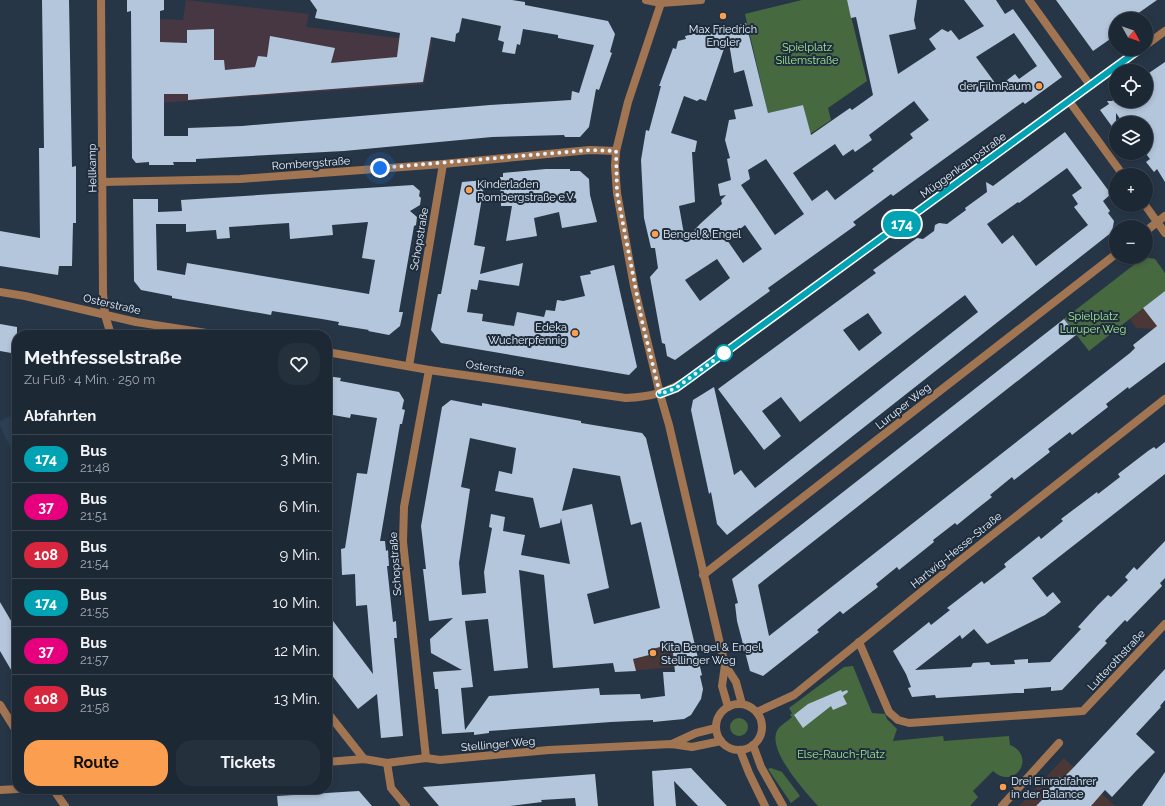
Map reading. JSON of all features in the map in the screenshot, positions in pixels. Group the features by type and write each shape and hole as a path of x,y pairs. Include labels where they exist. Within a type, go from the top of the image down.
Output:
{"street":[{"name":"Hellkamp","path":"101,0 104,182 103,293 105,315 110,330"},
{"path":"646,0 662,2 701,0"},
{"path":"1029,0 1090,85"},
{"path":"662,2 628,102 616,151 617,193 640,313 660,394 670,425 703,575 725,665 736,682 742,704"},
{"path":"1153,40 1165,31"},
{"name":"Müggenkampstraße","path":"660,394 676,388 690,378 1130,56"},
{"path":"1069,101 1118,168"},
{"name":"Rombergstraße","path":"104,182 240,179 443,164 590,150 616,151"},
{"name":"Schopstraße","path":"409,366 443,164"},
{"path":"1150,212 1165,233"},
{"path":"1153,225 1165,216"},
{"name":"Luruper Weg","path":"703,575 1109,259"},
{"name":"Osterstraße","path":"0,292 136,322 187,330"},
{"name":"Osterstraße","path":"332,353 429,370 626,398 660,394"},
{"name":"Schopstraße","path":"426,758 403,542 404,508 429,370"},
{"name":"Hartwig-Hesse-Straße","path":"757,712 794,695 1165,399"},
{"name":"Lutterothstraße","path":"859,642 889,712 903,723 1083,711 1165,624"},
{"path":"725,665 722,686 728,707"},
{"path":"742,704 750,706 757,712 761,720 762,727 760,737 753,745 740,750 729,748 721,741 716,728 719,716 728,707 742,704"},
{"path":"0,705 12,724"},
{"path":"332,718 364,759"},
{"name":"Stellinger Weg","path":"672,744 696,733 716,728"},
{"name":"Stellinger Weg","path":"332,762 364,759 388,763 426,758 440,760 549,750 672,744 692,747 721,741"},
{"path":"1002,806 1059,743"},
{"path":"753,745 761,767 783,806"},
{"path":"740,750 765,806"},
{"path":"388,763 391,788 406,806"},
{"path":"0,790 12,789"},
{"path":"56,794 64,806"}],"shaded area":[{"path":"186,0 309,14 306,27 432,42 424,84 160,103 160,19 183,20"},
{"path":"1165,291 1165,337 1155,329 1136,328 1130,319"},
{"path":"12,415 12,451 0,426 0,421"},
{"name":"Kita Bengel & Engel Stellinger Weg","path":"692,630 696,657 698,657 700,665 615,672 610,649"},
{"path":"1064,758 1115,806 1019,806"}],"green space":[{"name":"Spielplatz Sillemstraße","path":"802,0 847,0 867,81 828,108 831,120 810,134 803,105 768,113 745,14"},
{"name":"Spielplatz Luruper Weg","path":"1153,259 1155,259 1165,273 1165,291 1089,351 1064,319 1135,264 1153,264"},
{"name":"Else-Rauch-Platz","path":"853,666 872,713 885,714 887,719 897,729 893,741 943,736 944,741 1009,736 1010,745 1018,750 1022,757 1020,770 1009,777 1001,776 993,771 973,791 978,797 970,806 818,806 789,770 777,748 775,737 778,729 792,717 790,715 792,713 789,708 844,667"},
{"path":"739,718 745,721 748,727 745,733 739,736 733,733 730,727 733,721"},
{"path":"771,768 782,772 800,796 791,803 768,769"}],"building":[{"path":"42,0 69,0 72,167 76,166 76,223 73,223 72,266 59,266 58,275 0,266 0,231 40,238 39,148 44,148"},
{"path":"127,0 164,0 164,10 160,11 160,42 187,43 187,30 214,29 214,60 224,60 225,70 255,67 258,56 267,57 270,36 335,48 331,63 397,57 400,33 315,18 317,10 310,0 512,0 525,2 525,5 608,21 615,34 610,52 612,53 599,90 596,89 589,127 580,137 565,137 564,135 492,137 344,151 196,159 196,162 173,162 174,165 149,165 149,162 136,163 132,158 131,11 127,12","holes":["462,18 501,26 498,40 504,42 502,52 515,54 517,44 520,45 523,29 558,35 558,38 594,45 579,93 572,91 571,100 490,105 242,126 188,128 188,136 164,136 164,94 188,94 188,100 423,82 431,37 455,42 456,34 459,32"]},
{"path":"847,0 917,0 914,20 916,29 889,35 898,74 936,49 929,39 942,29 948,32 951,30 959,40 984,26 964,0 996,0 1005,14 1013,9 1062,77 1025,104 1023,102 893,196 891,194 853,222 856,225 768,288 770,291 675,360 667,356 665,344 662,343 650,277 658,268 655,248 651,248 644,218 641,160 646,130 649,131 661,86 659,86 673,48 676,49 678,41 686,39 685,36 702,32 705,35 746,23 768,113 803,105 811,135 850,108 852,110 873,95 856,17 851,18","holes":["1014,33 1037,66 1019,79 1015,74 998,87 976,57","728,37 734,73 744,70 753,106 734,110 736,119 729,120 725,140 730,158 727,159 731,180 718,184 720,196 726,195 721,200 722,204 685,240 679,206 695,202 692,152 695,152 697,141 671,133 684,96 697,101 700,99 706,101","914,101 929,120 910,134 913,138 872,169 874,171 835,200 827,190 812,201 793,173 835,144 843,156 853,149 855,152 872,140 869,135","766,159 804,214 775,235 741,185 750,179 748,170","745,225 762,249 743,263 727,240","717,259 730,278 700,301 685,280"]},
{"path":"1056,0 1157,0 1140,12 1109,12 1109,40 1093,51"},
{"path":"1165,62 1165,182 1157,169 1154,172 1153,168 1151,168 1146,162 1153,160 1153,116 1118,116 1116,113 1116,116 1109,116 1109,122 1100,110 1109,104 1109,108 1153,108 1153,70"},
{"path":"1065,132 1109,191 1109,196 1103,201 1109,210 1108,213 1113,220 1109,220 1109,234 727,535 717,524 711,492 709,494 691,410 693,400 714,387 734,475 741,470 755,488 978,312 965,295 800,422 781,397 762,411 781,436 764,450 718,389 876,273 873,270 917,238 923,239 934,231 935,225 939,223 947,224 966,210 965,208 987,192 986,182 993,186","holes":["1067,168 1082,188 1072,195 1078,204 1074,207 1088,225 1036,266 1013,235 1002,244 987,224","868,313 882,333 859,351 843,330"]},
{"path":"546,169 570,169 570,171 580,171 589,179 590,195 597,222 562,228 559,212 534,218 537,236 506,241 512,206 501,206 500,177 503,177 503,173"},
{"path":"485,180 474,245 485,247 480,274 523,263 519,286 479,280 477,290 471,289 467,312 483,314 482,321 514,326 517,312 544,317 546,310 555,311 557,300 563,301 585,296 580,276 591,274 590,271 614,265 637,367 629,375 441,343 431,330 438,294 441,294 462,182"},
{"path":"413,185 420,191 419,196 421,198 420,205 410,211 417,217 416,225 414,226 399,312 403,312 400,326 389,335 338,325 339,322 272,311 271,315 172,298 172,296 141,290 134,281 133,199 158,199 158,212 182,211 181,200","holes":["368,222 362,258 375,260 369,294 187,263 185,275 157,270 156,224 186,224 186,232 216,230 217,239 230,238 229,227 289,223 290,239 333,235 332,225"]},
{"path":"1165,291 1165,362 1106,404 1108,407 1072,435 1070,432 1048,449 1050,452 1014,480 1012,477 990,495 992,497 957,525 955,523 933,540 934,542 899,570 897,567 876,584 878,587 843,614 840,611 817,630 819,632 763,676 750,671 737,621 735,604 738,603 732,579 1064,319 1076,335 758,585 769,636 1130,353 1135,348 1133,345 1157,326 1143,308"},
{"path":"0,324 17,327 17,330 12,330 12,353 0,351"},
{"path":"332,377 341,378 340,381 399,392 404,400 402,409 405,410 402,424 400,424 380,541 385,541 386,551 388,550 389,566 387,566 393,622 396,621 397,638 394,638 403,736 381,738 377,694 358,709 332,675 332,620 373,674 367,605 356,606 355,574 342,575 341,549 345,548 357,473 367,474 377,418 351,414 350,418 332,415"},
{"path":"451,400 482,406 482,403 581,421 581,423 642,433 646,438 702,675 700,676 703,689 701,699 691,715 684,719 653,722 653,720 611,722 489,731 489,733 474,735 474,732 442,734 438,689 435,689 433,672 462,670 431,653 430,639 453,618 429,621 423,569 426,569 421,526 442,407","holes":["470,438 516,448 512,474 499,471 495,491 533,498 540,528 560,523 561,518 570,564 521,555 525,535 503,531 505,517 491,514 489,527 492,528 484,572 486,593 462,595 459,563 470,489 461,487","573,468 620,476 631,525 641,522 660,608 594,624 587,594 609,588 592,504 562,511","519,570 544,575 553,668 613,663 615,672 636,671 633,659 649,655 648,650 672,644 675,672 663,672 665,696 641,699 640,694 600,695 599,688 489,696 465,730 461,688 473,687 465,621 488,619 494,671 528,668"]},
{"path":"1165,442 1165,474 1032,578 1047,597 1053,592 1061,602 1045,615 987,644 974,629 962,639 960,635 915,670 971,667 973,663 989,662 991,665 1015,664 1014,660 1028,659 1028,663 1050,662 1081,629 1078,627 1098,605 1108,595 1111,597 1128,580 1125,577 1134,567 1137,570 1165,541 1165,578 1160,583 1162,586 1127,622 1125,620 1105,641 1107,643 1062,690 1051,691 1051,687 1024,689 1024,693 936,698 935,695 912,697 908,688 911,687 906,674 893,651 929,622 931,625 950,610 947,608 982,581 984,584 1006,567 1004,564 1039,536 1041,539 1063,521 1061,519 1120,477 1118,474 1148,451 1154,447 1156,449"},
{"path":"0,602 12,622 12,671 0,651"},
{"path":"1165,669 1165,700 1160,706 1161,707 1136,734 1155,752 1112,797 1105,790 1091,806 1036,806 1050,792 1048,790 1060,777 1062,779 1074,767"},
{"path":"841,690 842,692 847,690 848,692 843,696 847,704 833,710 831,706 803,728 794,715 808,704"},
{"path":"691,768 727,806 698,806 674,781 676,806 654,806 652,771"},
{"path":"1165,772 1165,806 1142,806"},
{"path":"595,774 598,806 576,806 575,798 541,800 542,802 510,806 439,806 423,787"},
{"path":"359,791 372,806 278,806 277,796 332,794 332,793"}],"bus line":[{"name":"174","path":"660,394 676,388 753,333 1130,56"}],"place":[{"name":"Max Friedrich Engler","path":"723,16"},
{"name":"der FilmRaum","path":"1039,86"},
{"name":"Kinderladen Rombergstraße e.V.","path":"469,190"},
{"name":"Bengel & Engel","path":"655,234"},
{"name":"Edeka Wucherpfennig","path":"575,333"},
{"name":"Kita Bengel & Engel Stellinger Weg","path":"653,653"},
{"name":"Drei Einradfahrer in der Balance","path":"1003,787"}],"route":[{"path":"380,168 443,164 590,150 616,151 615,166 617,193 644,333 660,394 676,388 724,353"}]}
